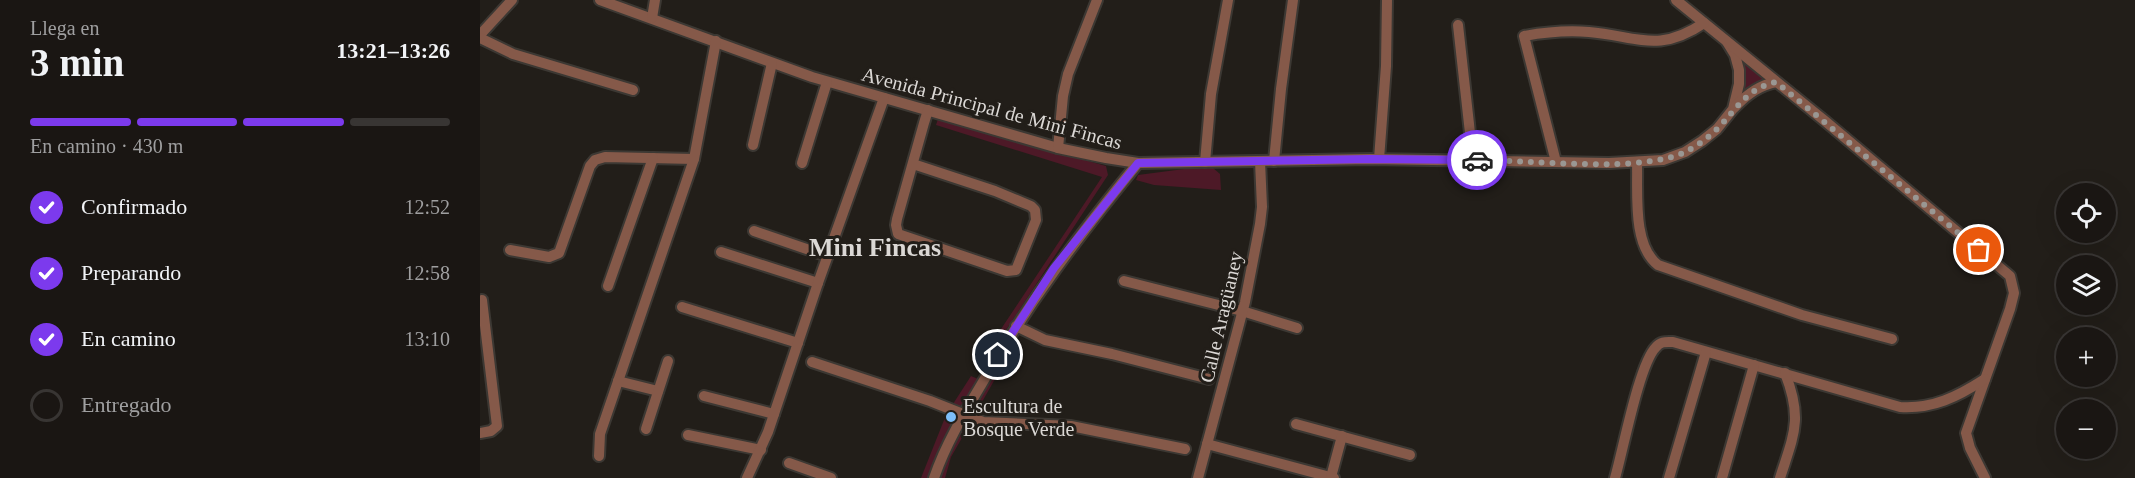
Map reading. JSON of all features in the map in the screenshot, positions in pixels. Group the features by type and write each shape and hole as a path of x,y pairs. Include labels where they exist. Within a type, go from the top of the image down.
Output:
{"street":[{"path":"512,0 480,37 513,54 633,90"},
{"name":"Avenida Principal de Mini Fincas","path":"600,0 827,82 1058,148 1106,159 1138,163 1379,159 1556,162 1663,160 1685,152 1717,129 1733,109 1754,91 1766,84 1776,82"},
{"path":"651,18 655,0"},
{"path":"1058,148 1063,96 1068,74 1097,0"},
{"path":"1205,162 1211,94 1228,0"},
{"path":"1274,161 1293,0"},
{"path":"1379,159 1386,66 1387,0"},
{"path":"1676,0 2010,276 2014,293 2010,309 1966,434 1970,448 1985,478"},
{"path":"1556,162 1524,36 1564,31 1590,32 1641,41 1662,41 1685,35 1704,23"},
{"path":"1458,25 1473,159"},
{"path":"599,456 600,434 694,159 716,42"},
{"path":"1727,42 1735,55 1739,70 1738,89 1733,109"},
{"path":"753,144 772,63"},
{"path":"802,163 827,82"},
{"path":"747,478 761,450 774,414 827,256 884,98"},
{"path":"913,164 995,191 1031,206 1035,210 1036,220 1016,270 1007,271 898,234 897,219 928,111"},
{"path":"510,250 549,257 559,254 590,166 595,159 605,157 694,159"},
{"path":"608,286 653,158"},
{"name":"Calle Aragüaney","path":"1198,478 1242,311 1260,224 1262,207 1260,161"},
{"path":"1637,162 1641,235 1647,253 1658,265 1802,315 1892,339"},
{"path":"934,478 942,456 964,414 1016,326 1074,242 1138,163"},
{"path":"754,231 827,256"},
{"path":"721,252 818,284"},
{"path":"1124,281 1242,311 1297,328"},
{"path":"480,433 491,432 496,426 482,300"},
{"path":"682,307 798,343"},
{"path":"1016,326 1045,340 1112,354 1209,379"},
{"path":"1615,478 1641,377 1654,348 1666,342 1706,351 1900,407 1928,406 1956,397 1985,379"},
{"path":"1670,478 1706,351"},
{"path":"646,429 668,361"},
{"path":"812,362 993,423 1071,426 1185,449"},
{"path":"1722,478 1754,365"},
{"path":"1780,478 1796,420 1794,400 1785,373"},
{"path":"618,381 658,391"},
{"path":"704,396 774,414"},
{"path":"1296,424 1410,455"},
{"path":"688,435 761,450"},
{"path":"1207,444 1332,478 1342,436"},
{"path":"789,463 831,478"}],"shaded area":[{"path":"1735,55 1776,82 1736,97"},
{"path":"938,119 1106,166 1108,175 1002,336 997,335 1102,177 936,125"},
{"path":"1213,168 1220,174 1221,190 1154,185 1136,180 1138,175"},
{"path":"992,339 999,342 985,365 978,362"},
{"path":"993,370 999,372 974,416 968,413"},
{"path":"971,376 978,379 960,407 953,404"},
{"path":"948,410 957,413 931,478 921,478"},
{"path":"964,420 971,422 951,457 945,478 940,478 946,456"}],"way so far":[{"path":"1477,160 1609,163 1663,160 1685,152 1702,141 1717,129 1743,98 1766,84 1776,82 1979,250"}],"place":[{"name":"Escultura de Bosque Verde","path":"951,417"}],"district":[{"name":"Mini Fincas","path":"875,247"}],"route":[{"path":"998,355 1054,268 1138,163 1370,159 1477,160"}]}
